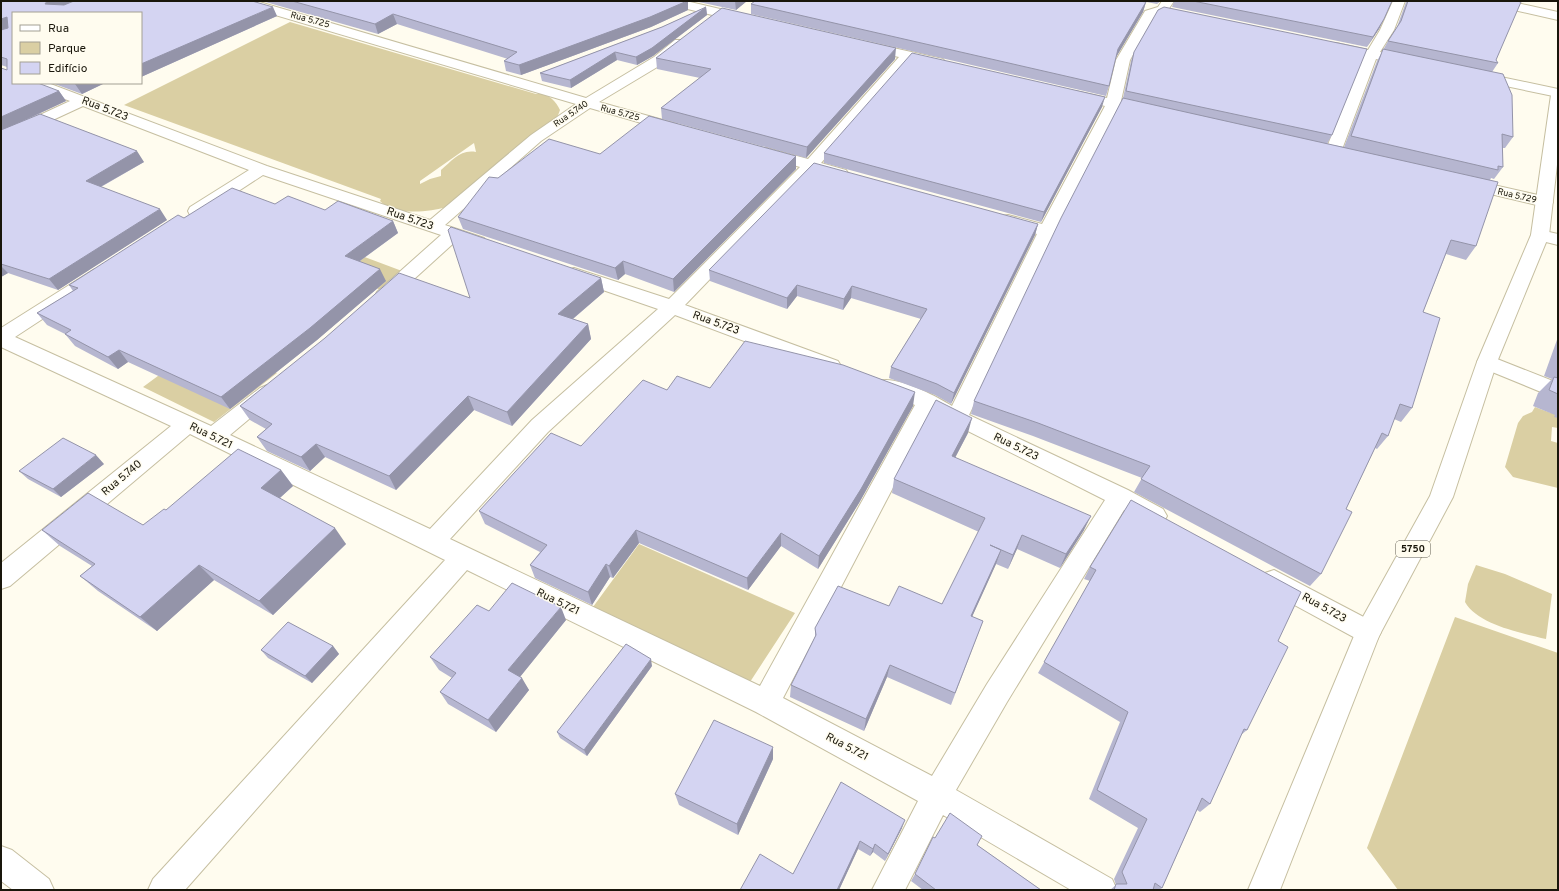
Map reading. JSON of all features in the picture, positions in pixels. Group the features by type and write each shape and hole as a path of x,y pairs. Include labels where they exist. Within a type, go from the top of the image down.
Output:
{"street":[{"name":"Rua 5.725","path":"242,1 334,26 586,104 683,130"},
{"path":"671,1 710,15"},
{"path":"1333,152 1371,55 1387,30 1399,1"},
{"path":"1491,1 1558,16"},
{"path":"1142,6 1165,6 1178,13"},
{"path":"957,418 1112,104 1123,60 1149,14 1165,6"},
{"path":"684,19 710,15 742,14 761,23"},
{"name":"Rua 5.740","path":"433,226 536,138 586,104 659,60 689,36"},
{"path":"854,43 954,66"},
{"path":"1325,45 1418,64"},
{"path":"434,542 540,426 672,307 811,165 908,55"},
{"path":"1464,74 1558,94"},
{"path":"518,83 539,75"},
{"name":"Rua 5.723","path":"38,84 261,169 490,246"},
{"path":"1060,91 1158,114"},
{"name":"5750","path":"1264,890 1368,632 1440,497 1487,362 1549,237 1545,202 1558,94"},
{"path":"1,139 83,101"},
{"path":"751,149 856,178"},
{"path":"1318,149 1348,156"},
{"path":"181,221 261,169"},
{"name":"Rua 5.729","path":"1454,181 1545,202"},
{"path":"994,216 1048,231"},
{"path":"372,306 453,234"},
{"path":"1,338 114,264"},
{"name":"Rua 5.723","path":"559,269 672,307 847,372"},
{"name":"Rua 5.721","path":"1,338 188,424 212,437 464,556 766,703 937,795 1101,890"},
{"path":"1487,362 1558,391"},
{"path":"212,437 284,380"},
{"name":"Rua 5.723","path":"869,380 927,401 957,418 1120,497 1175,527"},
{"path":"766,703 891,468 909,438 927,401"},
{"name":"Rua 5.740","path":"1,578 188,424"},
{"path":"888,890 937,795 997,693 1120,497"},
{"path":"164,890 464,556"},
{"name":"Rua 5.723","path":"1258,572 1368,632"},
{"path":"1,860 38,890"}],"green space":[{"path":"290,22 536,94 544,94 554,100 560,110 557,118 447,207 412,212 394,209 386,206 380,201 381,199 124,105","holes":["474,143 476,152 465,152 461,154 441,170 441,176 420,184 420,181"]},
{"path":"362,256 402,271 381,290 338,273"},
{"path":"189,336 277,373 214,422 143,387 185,356"},
{"path":"1558,399 1558,428 1552,427 1551,441 1558,443 1558,488 1513,477 1505,467 1518,423 1523,416 1532,412 1535,407 1551,413"},
{"path":"639,544 795,613 750,682 593,607"},
{"path":"1476,565 1505,574 1552,594 1546,639 1501,627 1480,617 1471,610 1465,602 1468,584"},
{"path":"1455,617 1558,653 1558,890 1398,890 1367,848"}],"building":[{"path":"1,1 47,1 45,4 64,5 74,1 252,1 273,7 142,64 142,12 12,12 12,84 41,84 59,91 1,117 1,68 7,70 7,59 1,57 1,30 8,28 7,17 1,19"},
{"path":"292,1 687,1 650,17 519,65 504,61 517,52 393,14 375,24"},
{"path":"755,1 1146,2 1118,49 1109,86 751,4"},
{"path":"1193,1 1392,1 1384,19 1373,37"},
{"path":"1408,1 1521,2 1496,60 1498,63 1388,41 1401,21"},
{"path":"706,7 652,48 636,57 615,52 570,80 540,73 662,27"},
{"path":"1164,7 1367,49 1332,135 1126,91 1134,52 1158,10"},
{"path":"722,8 896,48 807,147 661,108 711,69 656,58"},
{"path":"1383,49 1503,74 1512,95 1513,137 1502,134 1503,167 1498,166 1498,170 1351,136"},
{"path":"912,53 1105,97 1044,212 824,153"},
{"path":"1123,98 1498,182 1476,246 1451,240 1423,312 1440,318 1412,408 1400,404 1388,436 1382,433 1346,509 1352,512 1321,574 1141,479 1150,466 1038,423 974,401 1061,218"},
{"path":"40,114 137,151 86,181 160,209 49,279 1,264 1,130"},
{"path":"649,116 796,156 673,279 623,261 615,268 458,217 489,177 498,178 549,139 600,154"},
{"path":"814,163 1038,224 954,393 937,384 891,367 927,309 852,286 844,299 797,285 787,298 709,270"},
{"path":"232,188 275,204 288,196 325,210 338,201 393,221 345,256 380,269 310,328 221,397 119,350 108,357 65,334 71,330 37,313 78,288 69,285 178,215 184,218"},
{"path":"451,227 601,278 558,314 588,324 507,412 468,396 389,476 316,444 301,457 257,437 272,424 240,406 325,338 399,273 470,298 448,230"},
{"path":"745,341 843,365 915,392 861,489 819,556 781,533 747,578 636,530 609,566 606,564 588,592 530,565 547,545 479,511 551,433 581,446 643,380 667,390 677,376 710,388"},
{"path":"1554,377 1558,378 1558,394 1549,390"},
{"path":"936,400 972,418 952,456 1091,516 1066,554 1022,535 1013,555 990,545 1001,550 971,616 983,621 955,693 890,665 866,719 791,685 816,635 815,628 838,586 889,606 899,586 942,604 985,518 894,479"},
{"path":"63,438 96,455 53,489 19,471"},
{"path":"238,449 281,470 261,488 335,528 259,601 199,565 140,617 80,576 95,564 42,530 88,493 143,525 164,509 166,510"},
{"path":"1131,500 1301,592 1278,641 1288,647 1247,730 1244,729 1210,804 1202,798 1162,888 1155,883 1153,890 1114,890 1116,884 1127,884 1122,872 1147,819 1097,790 1128,712 1044,662 1096,570 1090,567"},
{"path":"512,583 561,607 508,670 522,678 488,720 440,692 456,673 430,657 477,605 489,611"},
{"path":"288,622 333,646 305,676 261,650"},
{"path":"626,644 651,659 584,750 557,732"},
{"path":"714,720 773,747 737,824 675,794"},
{"path":"841,782 905,820 888,854 875,844 873,849 860,841 837,890 740,890 760,854 793,874"},
{"path":"950,813 982,836 977,845 1041,890 936,890 915,874 933,837 935,838"}]}
